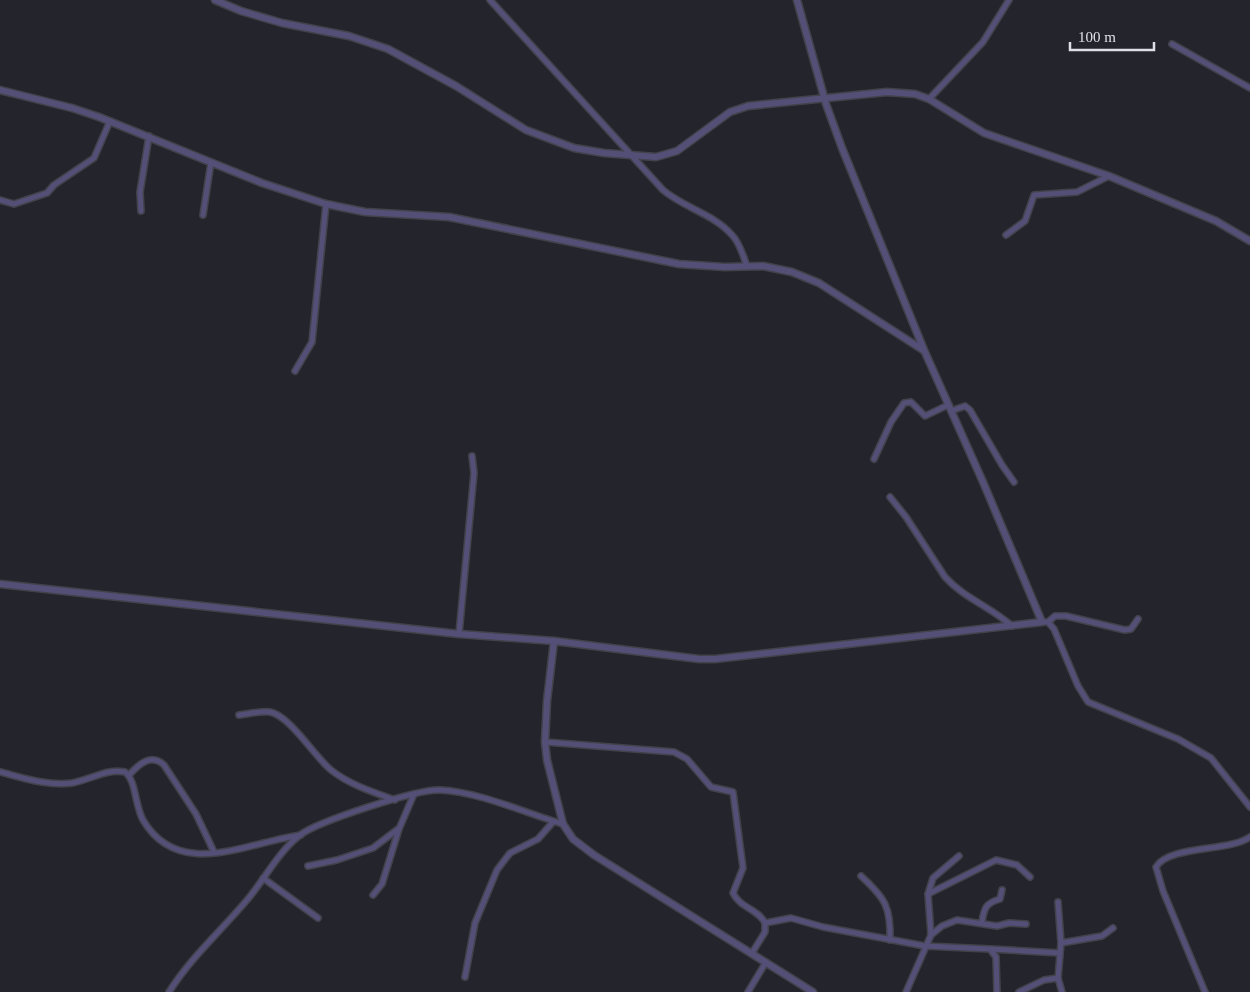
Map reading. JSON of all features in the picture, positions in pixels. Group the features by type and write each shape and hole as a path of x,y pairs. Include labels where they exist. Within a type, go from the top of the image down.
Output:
{"street":[{"path":"215,0 241,12 282,23 349,36 388,49 543,138 574,148 656,157 677,151 730,112 748,106 888,92 915,94 929,99 984,133 1109,176 1216,221 1250,241"},
{"path":"490,0 629,155 675,201 721,224 732,235 748,266"},
{"path":"797,0 825,99 842,148 924,350 1045,622 1054,629 1078,686 1088,702 1095,707 1178,740 1211,758 1250,807"},
{"path":"929,99 983,42 1009,0"},
{"path":"1172,44 1250,88"},
{"path":"0,90 72,108 110,121 262,183 326,204 365,212 449,217 679,264 702,267 748,266 777,268 819,283 924,350"},
{"path":"0,200 14,204 46,194 94,158 110,121"},
{"path":"140,211 140,192 150,136"},
{"path":"203,216 211,162"},
{"path":"1006,235 1025,221 1034,195 1077,192 1109,176"},
{"path":"295,371 312,342 326,204"},
{"path":"874,459 891,422 904,403 911,402 925,416 950,408 965,406 970,410 1014,482"},
{"path":"458,634 474,473 472,456"},
{"path":"890,497 906,517 929,556 953,586 999,614 1012,626"},
{"path":"0,584 458,634 554,641 699,659 715,659 1012,626 1045,622 1054,616 1066,616 1125,630 1131,629 1138,619"},
{"path":"554,641 547,701 545,742 552,781 564,824 574,839 594,855 814,992"},
{"path":"238,715 265,712 275,714 290,726 312,752 336,774 365,790 395,800"},
{"path":"545,742 674,752 687,759 711,787 731,791 735,794 743,868 733,893 741,905 758,914 765,923 765,932 752,953"},
{"path":"129,775 149,760 156,760 164,765 196,814 214,852"},
{"path":"0,772 49,783 74,782 115,771 129,775"},
{"path":"129,775 139,812 146,824 160,839 185,853 214,852 301,835 348,814 414,794 437,790 473,796 564,824"},
{"path":"373,895 382,884 399,828 414,794"},
{"path":"465,978 475,923 497,870 510,853 538,839 553,822"},
{"path":"308,866 337,860 373,848 399,828"},
{"path":"169,992 194,956 247,900 280,855 301,835"},
{"path":"1205,992 1163,891 1156,867 1163,860 1172,856 1218,846 1236,845 1250,837"},
{"path":"931,936 928,894 932,878 959,856"},
{"path":"928,894 996,860 1017,865 1030,877"},
{"path":"861,876 885,902 891,919 890,940"},
{"path":"263,878 318,918"},
{"path":"982,922 984,907 1000,899 1002,890"},
{"path":"1058,902 1061,943 1058,978 1062,992"},
{"path":"765,923 791,918 823,927 925,946 1060,953"},
{"path":"906,992 925,946 931,936 942,926 957,920 982,922 998,926 1009,923 1026,924"},
{"path":"1061,943 1102,936 1113,928"},
{"path":"990,949 996,957 997,992"},
{"path":"748,992 766,962"},
{"path":"1019,992 1044,980 1058,978"}]}
